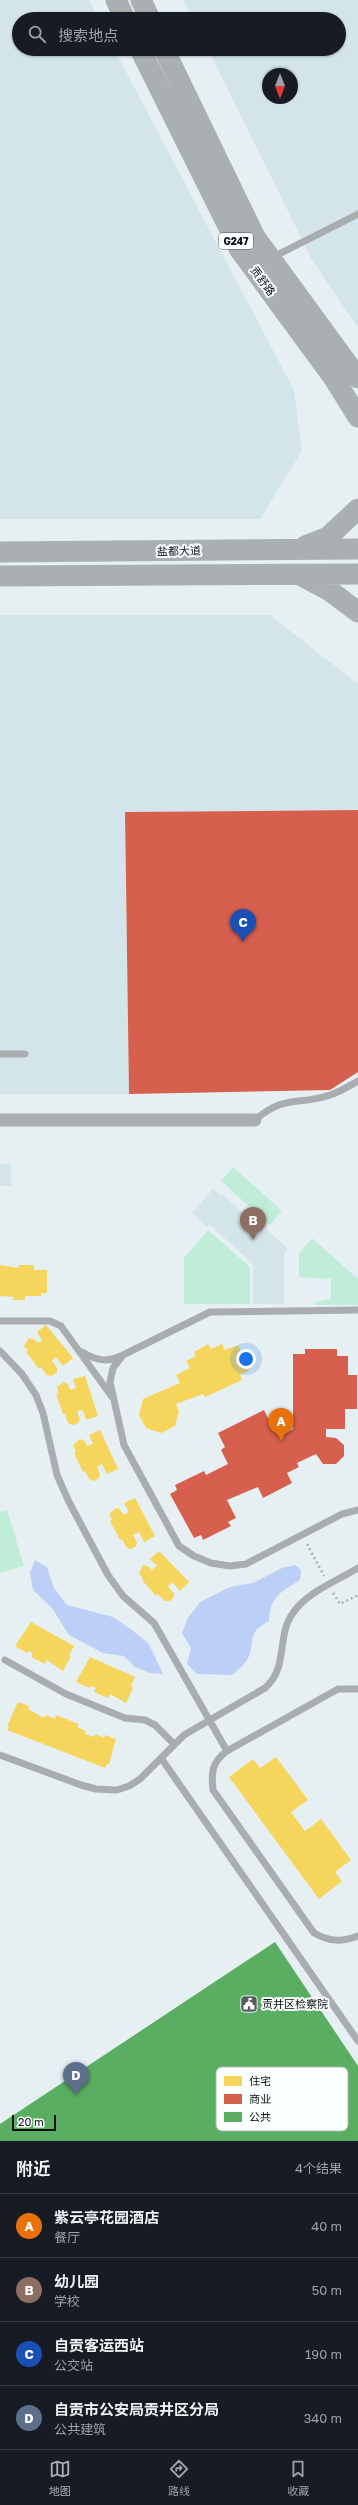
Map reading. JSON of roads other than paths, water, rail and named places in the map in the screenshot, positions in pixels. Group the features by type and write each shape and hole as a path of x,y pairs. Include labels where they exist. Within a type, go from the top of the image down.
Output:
{"main road":[{"path":"116,0 122,12"},
{"path":"140,0 146,12"},
{"name":"贡舒路","path":"143,56 240,250 333,377 358,417"},
{"name":"贡舒路","path":"167,56 255,237 358,378"},
{"path":"295,550 328,537 358,509"},
{"name":"盐都大道","path":"0,552 358,549"},
{"path":"298,574 330,591 358,612"},
{"path":"0,576 358,574"}],"street":[{"path":"0,1120 255,1120"}],"lane":[{"path":"271,258 358,214"},
{"path":"0,1054 26,1054"},
{"path":"255,1120 268,1108 283,1102 329,1095 358,1081"},
{"path":"80,1350 90,1357 106,1360 123,1355 203,1314 218,1310 358,1310"},
{"path":"0,1321 50,1321 56,1324 68,1333 114,1400"},
{"path":"0,1352 22,1374 36,1394 43,1413 57,1475 69,1502 108,1575 123,1596 154,1624 227,1751"},
{"path":"123,1355 116,1362 111,1375 114,1400 127,1453 179,1546 194,1556 230,1566 246,1564 342,1514 358,1510"},
{"path":"0,1755 81,1785 96,1789 117,1790 129,1786 140,1779 174,1744 265,1688 275,1679 280,1664 286,1628 292,1613 305,1600 358,1568"},
{"path":"5,1660 66,1694 126,1718 150,1722 174,1744"},
{"path":"358,1689 338,1689 227,1751 216,1760 211,1774 213,1790 314,1933 328,1940 343,1941 358,1936"},
{"path":"161,1758 358,2041"}],"water":[{"path":"35,1560 47,1567 54,1588 67,1605 113,1617 149,1644 163,1674 150,1673 135,1667 124,1656 103,1653 69,1635 52,1608 33,1590 30,1573"},
{"path":"295,1565 301,1570 300,1580 282,1592 274,1600 269,1621 257,1629 254,1633 251,1650 248,1659 244,1664 232,1675 197,1674 187,1664 191,1648 182,1633 188,1618 200,1602 230,1587 253,1583 282,1568"}],"place":[{"name":"自贡客运西站","path":"243,942"},
{"name":"幼儿园","path":"253,1240"},
{"name":"紫云亭花园酒店","path":"281,1441"},
{"name":"贡井区检察院","path":"249,2004"},
{"name":"自贡市公安局贡井区分局","path":"76,2095"}]}
